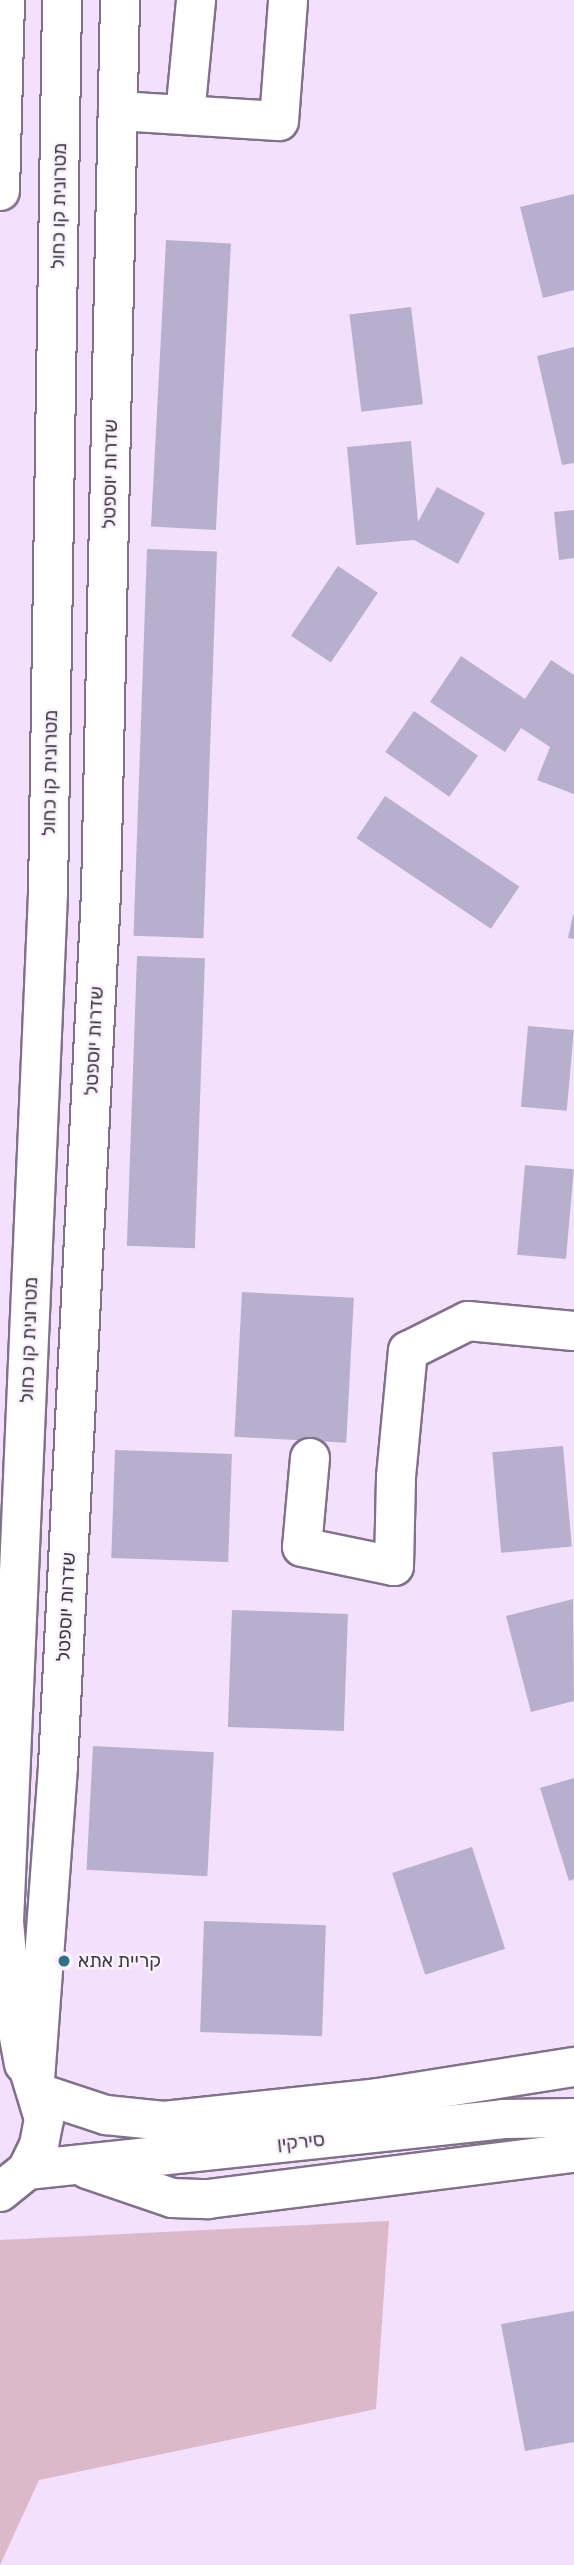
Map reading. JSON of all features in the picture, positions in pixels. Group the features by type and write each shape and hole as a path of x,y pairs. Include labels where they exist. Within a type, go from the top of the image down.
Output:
{"street":[{"path":"0,191 5,0"},
{"name":"מטרונית קו כחול","path":"24,2070 10,1988 4,1922 48,893 62,0"},
{"name":"שדרות יוספטל","path":"24,2070 58,1766 101,894 120,0"},
{"path":"185,115 196,0"},
{"path":"118,111 279,121 288,0"},
{"path":"310,1458 302,1547 394,1566 396,1477 408,1351 468,1321 574,1331"},
{"name":"מטרונית קו כחול","path":"0,1707 20,1545"},
{"name":"סירקין","path":"24,2070 106,2115 164,2121 378,2098 574,2067"},
{"path":"14,2181 39,2145 44,2119 24,2070"},
{"name":"סירקין","path":"14,2181 79,2165 503,2119 574,2118"},
{"path":"79,2165 172,2198 208,2199 574,2154"}],"shaded area":[{"path":"389,2221 376,2409 39,2480 0,2565 0,2240"}],"building":[{"path":"574,194 574,290 543,298 520,207"},
{"path":"166,240 231,243 216,530 151,527"},
{"path":"411,307 423,404 361,412 349,315"},
{"path":"574,347 574,463 562,465 537,356"},
{"path":"411,441 418,522 437,487 485,513 458,564 414,540 356,545 347,447"},
{"path":"574,510 574,558 559,560 554,512"},
{"path":"147,549 217,551 203,938 133,936"},
{"path":"338,566 378,593 331,662 291,636"},
{"path":"461,656 525,699 551,660 574,675 574,794 537,780 550,747 521,728 505,752 430,702"},
{"path":"414,711 478,756 449,797 385,752"},
{"path":"385,796 519,887 491,929 356,838"},
{"path":"574,915 574,939 568,938"},
{"path":"137,956 205,958 195,1248 127,1246"},
{"path":"528,1026 574,1030 567,1111 521,1107"},
{"path":"525,1165 574,1169 566,1259 517,1255"},
{"path":"242,1292 354,1298 346,1443 234,1437"},
{"path":"563,1446 572,1547 501,1553 492,1452"},
{"path":"115,1450 232,1454 228,1562 111,1558"},
{"path":"573,1599 574,1701 531,1712 506,1616"},
{"path":"232,1610 348,1614 344,1731 228,1727"},
{"path":"93,1746 214,1752 207,1876 87,1870"},
{"path":"574,1778 574,1879 569,1881 540,1788"},
{"path":"472,1847 505,1949 425,1975 392,1873"},
{"path":"204,1921 326,1925 322,2036 200,2032"},
{"path":"574,2311 574,2442 525,2451 501,2324"}],"place":[{"name":"קריית אתא","path":"64,1961"}]}
